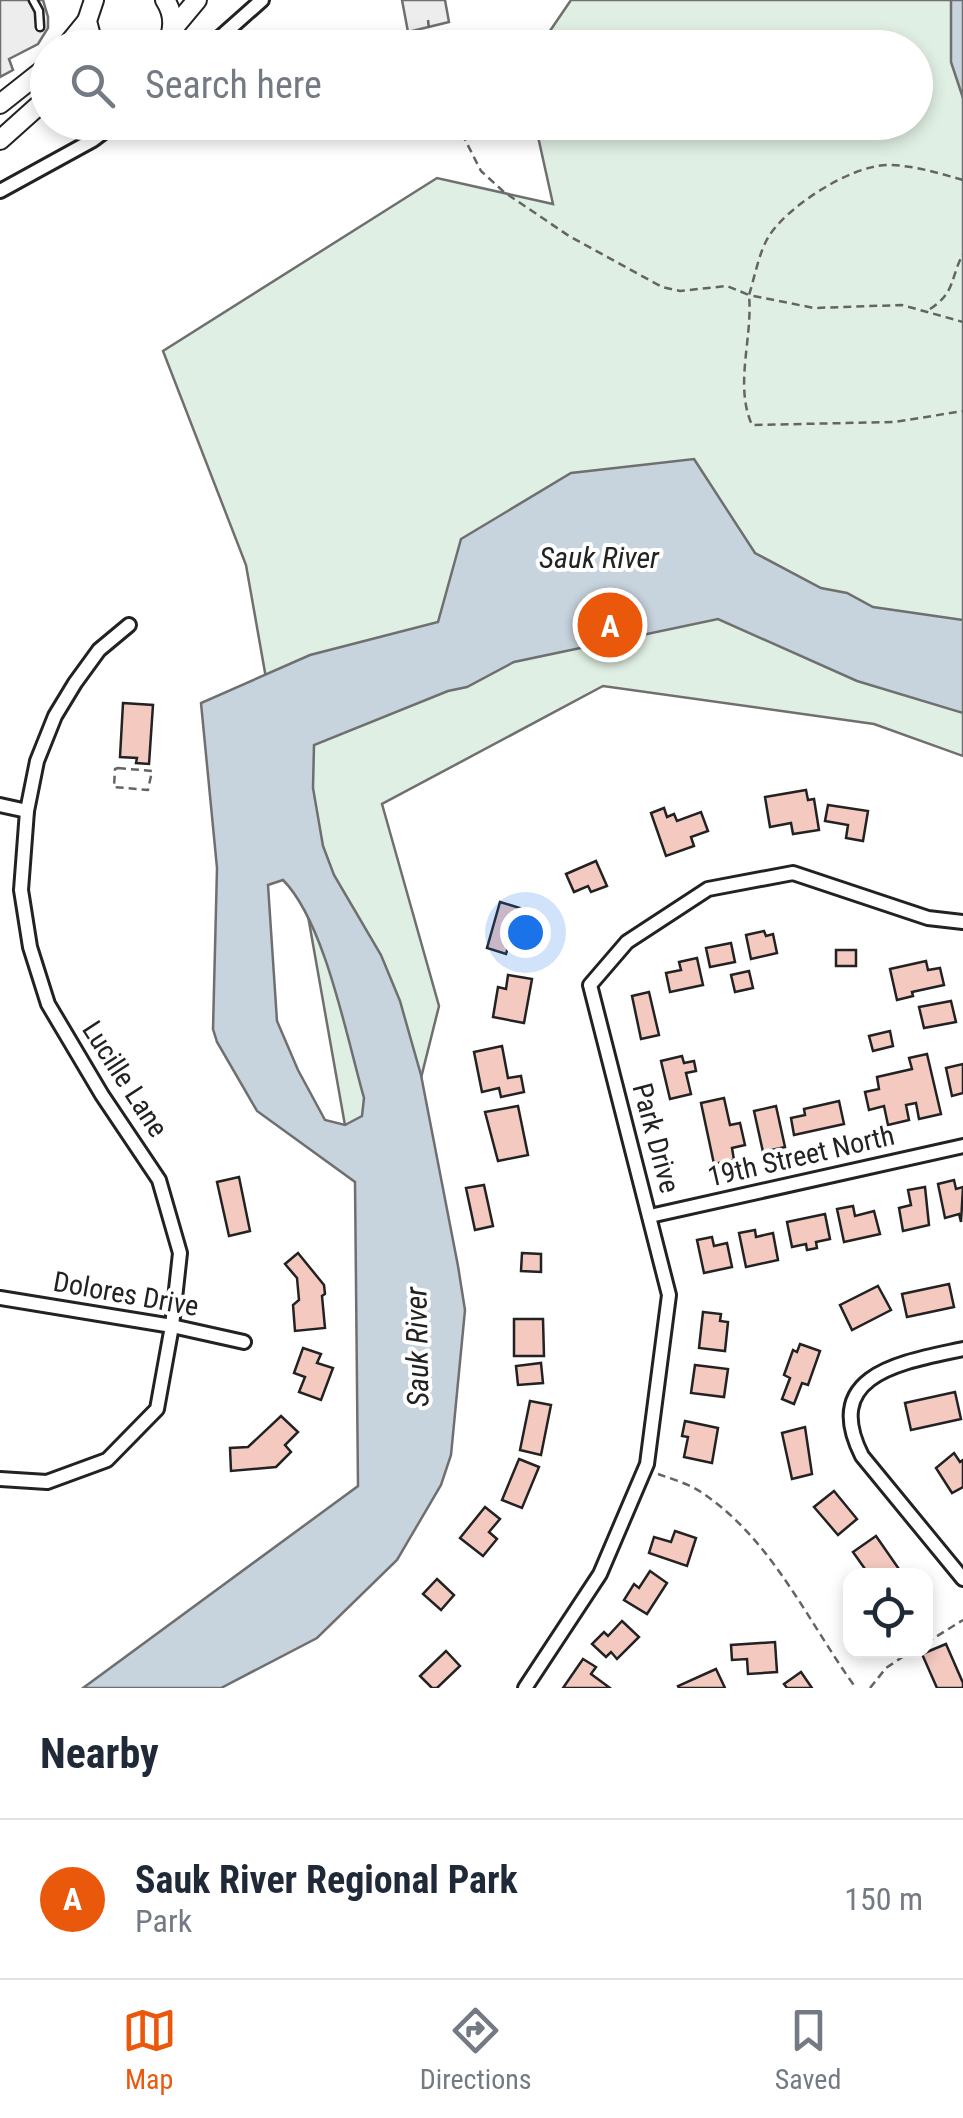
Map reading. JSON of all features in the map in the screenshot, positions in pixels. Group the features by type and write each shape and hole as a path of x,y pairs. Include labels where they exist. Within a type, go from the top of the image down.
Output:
{"street":[{"path":"165,0 172,17 170,30"},
{"path":"174,30 197,0"},
{"path":"228,30 262,0"},
{"path":"75,30 89,8"},
{"path":"0,104 30,80"},
{"path":"0,140 30,114"},
{"path":"0,191 93,140"},
{"name":"Lucille Lane","path":"0,1479 47,1482 107,1460 157,1409 172,1326 180,1253 159,1180 48,1004 30,948 21,890 27,811 37,761 56,716 100,650 129,625"},
{"path":"0,805 27,811"},
{"name":"Park Drive","path":"524,1688 600,1574 647,1464 669,1296 590,984 627,942 708,889 793,874 928,918 963,922"},
{"name":"19th Street North","path":"650,1216 963,1146"},
{"name":"Dolores Drive","path":"0,1298 244,1342"},
{"path":"963,1350 880,1370 859,1394 851,1422 862,1456 963,1578"}],"lane":[{"path":"33,0 39,11 40,28"}],"path":[{"path":"428,20 429,30"},
{"path":"465,140 481,170 504,192 569,236 662,287 680,291 727,286 749,295 814,308 902,304 963,322"},
{"path":"963,180 914,167 882,165 830,185 787,212 766,239 749,295 749,351 743,390 752,425 895,422 963,412"},
{"path":"929,310 944,300 963,254"},
{"path":"115,770 152,771 148,790 114,787 115,770"},
{"path":"647,1464 656,1473 698,1490 752,1537 784,1576 824,1644 856,1688"},
{"path":"933,1639 963,1620"},
{"path":"870,1688 886,1668 902,1658"}],"green space":[{"path":"571,0 963,0 963,756 874,724 603,686 382,804 439,1006 419,1086 355,1182 246,565 163,351 437,178 553,204 539,140 933,140 933,30 551,30"}],"shaded area":[{"path":"0,0 43,0 48,28 30,30 30,48 9,59 13,70 0,77"},
{"path":"402,0 445,0 449,22 408,30"}],"water":[{"path":"951,0 963,0 963,98 951,62"},
{"name":"Sauk River","path":"694,459 755,553 821,588 847,593 873,607 963,620 963,713 857,681 718,619 514,662 467,687 314,745 313,788 323,846 334,875 381,955 400,1001 421,1075 458,1266 465,1310 451,1455 441,1485 397,1560 317,1638 221,1688 83,1688 358,1486 355,1182 257,1111 217,1042 213,1029 217,868 201,703 310,655 438,622 461,539 571,473","holes":["283,880 298,899 323,952 364,1098 362,1116 345,1125 325,1120 277,1021 268,885"]}],"building":[{"path":"123,703 153,705 149,764 136,763 137,758 120,757"},
{"path":"806,790 808,800 814,799 819,830 793,834 791,823 770,827 765,797"},
{"path":"828,805 868,811 863,841 846,838 848,825 825,821"},
{"path":"664,808 667,817 674,814 677,821 701,812 708,831 691,837 694,846 666,856 651,813"},
{"path":"596,861 607,886 591,892 588,886 574,892 566,874"},
{"path":"500,902 520,908 506,954 487,948"},
{"path":"764,931 766,936 773,934 777,953 751,959 746,935"},
{"path":"731,943 735,962 710,967 706,948"},
{"path":"836,950 856,950 856,966 836,966"},
{"path":"697,958 703,985 670,992 666,973 681,970 679,962"},
{"path":"926,961 928,970 940,968 944,985 912,992 913,996 897,1000 890,969"},
{"path":"749,971 753,988 735,992 731,975"},
{"path":"508,975 532,979 524,1023 493,1017 498,987 506,989"},
{"path":"649,992 659,1035 641,1039 632,996"},
{"path":"951,1001 956,1022 924,1028 919,1007"},
{"path":"890,1031 893,1046 873,1051 869,1036"},
{"path":"502,1046 508,1078 521,1076 524,1092 501,1097 499,1088 482,1092 474,1052"},
{"path":"927,1054 941,1114 919,1119 916,1103 906,1105 909,1120 888,1125 884,1106 869,1110 865,1092 879,1089 877,1077 912,1069 909,1058"},
{"path":"682,1056 684,1063 694,1061 696,1071 686,1073 691,1094 670,1099 661,1061"},
{"path":"963,1064 963,1093 952,1096 946,1068"},
{"path":"724,1098 730,1125 740,1123 745,1145 732,1148 734,1160 714,1164 701,1103"},
{"path":"839,1101 844,1124 794,1135 791,1118 805,1115 804,1109"},
{"path":"518,1106 528,1155 498,1161 485,1112"},
{"path":"776,1106 785,1147 763,1152 754,1111"},
{"path":"239,1177 250,1231 229,1236 217,1182"},
{"path":"954,1180 956,1189 963,1187 961,1222 959,1214 945,1218 938,1184"},
{"path":"484,1185 493,1226 475,1230 466,1188"},
{"path":"925,1187 929,1225 903,1231 899,1208 911,1205 908,1190"},
{"path":"853,1206 855,1216 874,1211 880,1234 844,1242 837,1209"},
{"path":"825,1214 830,1239 816,1242 817,1248 807,1250 806,1244 792,1247 787,1222"},
{"path":"755,1230 756,1237 773,1233 778,1260 746,1267 739,1233"},
{"path":"712,1237 714,1246 727,1243 732,1267 704,1273 697,1240"},
{"path":"298,1253 324,1285 325,1328 295,1331 297,1278 285,1264"},
{"path":"522,1253 541,1254 541,1272 521,1271"},
{"path":"949,1284 954,1307 907,1317 902,1294"},
{"path":"878,1286 891,1310 852,1330 840,1305"},
{"path":"703,1312 721,1314 720,1321 728,1322 725,1351 699,1348"},
{"path":"514,1319 543,1319 544,1356 514,1356"},
{"path":"800,1344 820,1351 808,1385 802,1383 794,1404 782,1399 790,1378 784,1375 793,1350 797,1352"},
{"path":"303,1348 321,1354 317,1363 333,1368 321,1400 299,1392 305,1377 294,1373"},
{"path":"541,1363 543,1383 518,1385 516,1366"},
{"path":"695,1365 728,1369 724,1397 691,1393"},
{"path":"955,1392 961,1419 911,1430 905,1403"},
{"path":"530,1401 551,1405 541,1455 520,1450"},
{"path":"281,1416 298,1432 285,1445 291,1452 276,1467 231,1471 230,1448 248,1447"},
{"path":"685,1421 718,1428 712,1463 684,1457 688,1437 682,1436"},
{"path":"805,1427 812,1474 792,1479 782,1433"},
{"path":"954,1453 960,1462 963,1460 963,1487 952,1493 936,1468"},
{"path":"519,1459 539,1467 522,1508 502,1500"},
{"path":"834,1491 857,1519 838,1535 814,1507"},
{"path":"485,1507 500,1519 489,1532 497,1539 483,1556 460,1538"},
{"path":"675,1531 696,1538 687,1566 649,1553 654,1537 671,1542"},
{"path":"876,1536 898,1568 864,1568 853,1552"},
{"path":"650,1571 667,1583 647,1614 624,1600 634,1584 639,1588"},
{"path":"437,1579 454,1595 441,1610 423,1594"},
{"path":"622,1621 639,1637 617,1659 611,1652 606,1657 592,1644 604,1632 608,1636"},
{"path":"775,1642 777,1672 748,1674 747,1659 732,1660 731,1645"},
{"path":"946,1644 963,1688 937,1688 924,1658 933,1658 933,1649"},
{"path":"446,1651 460,1666 437,1688 432,1688 420,1676"},
{"path":"583,1659 596,1667 591,1674 610,1688 563,1688"},
{"path":"716,1669 725,1688 678,1686"},
{"path":"801,1672 812,1688 787,1688 784,1684"}],"place":[{"name":"Sauk River Regional Park","path":"610,625"}]}
